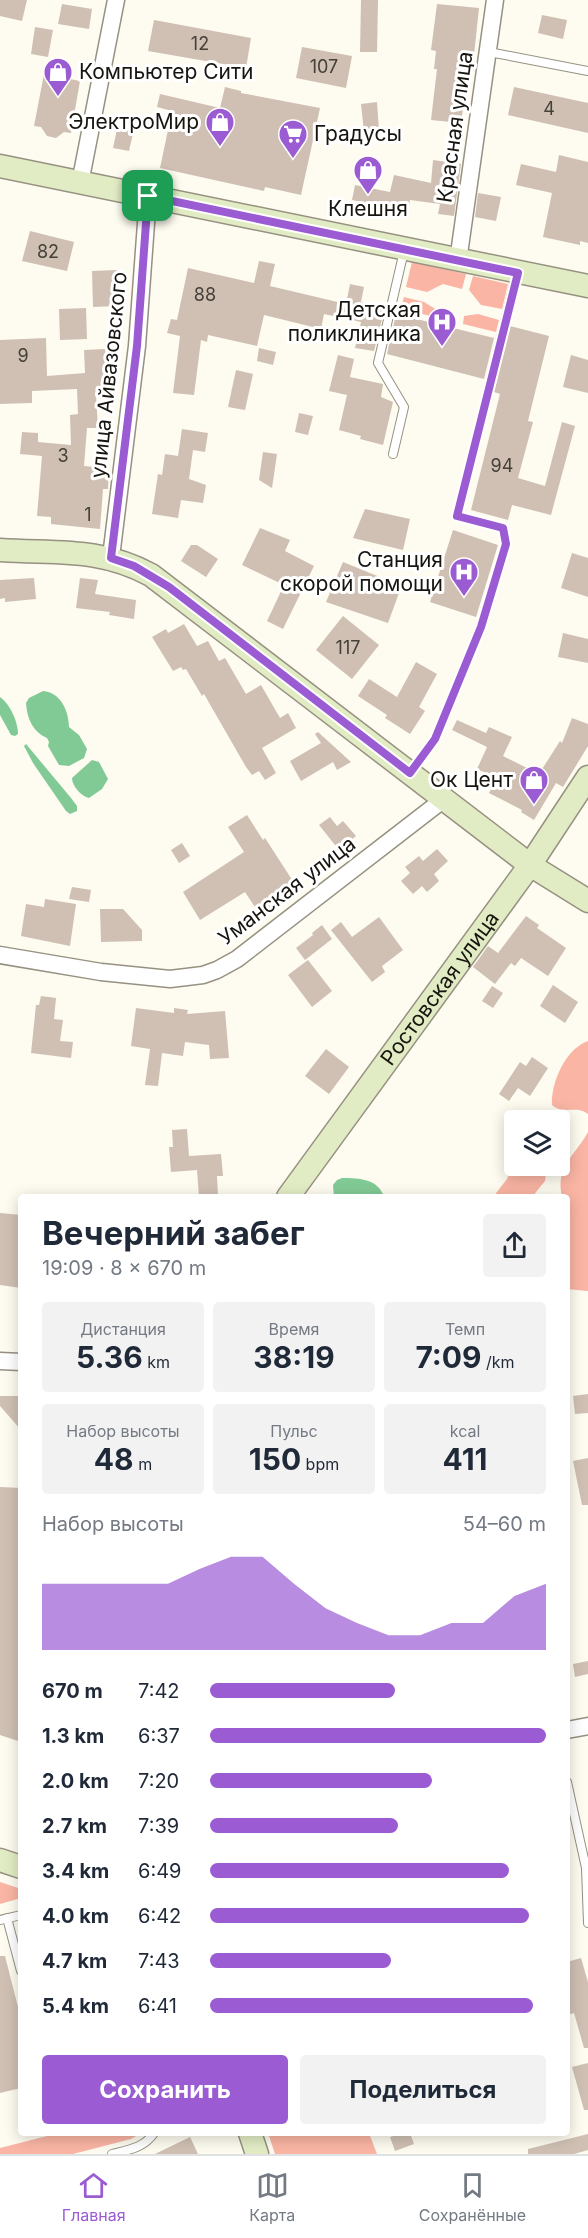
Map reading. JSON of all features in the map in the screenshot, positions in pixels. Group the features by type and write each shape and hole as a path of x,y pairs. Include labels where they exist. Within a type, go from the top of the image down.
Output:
{"street":[{"path":"80,183 116,0"},
{"name":"Красная улица","path":"458,261 495,0"},
{"path":"0,166 588,286"},
{"name":"улица Айвазовского","path":"111,558 137,346 148,196"},
{"path":"0,550 72,552 111,558 134,566 169,587 530,865 588,901"},
{"name":"Ростовская улица","path":"290,1194 530,865 588,777"},
{"name":"Уманская улица","path":"0,955 102,972 170,979 191,977 217,970 237,959 444,799"},
{"path":"0,1361 18,1362"},
{"path":"570,1729 588,1726"},
{"path":"251,2136 257,2154"}],"lane":[{"path":"489,51 588,70"},
{"path":"393,454 404,407 378,363 404,250"},
{"path":"410,773 435,739 481,627 506,544 503,528 457,516 518,273"},
{"path":"570,1796 586,1868 588,1923"},
{"path":"4,1919 18,1962"},
{"path":"112,2154 137,2148 151,2136"}],"shaded area":[{"path":"412,262 466,274 462,289 443,284 427,292 406,287"},
{"path":"473,276 508,284 502,309 481,305 469,290"},
{"path":"404,297 424,302 437,310 435,317 401,309"},
{"path":"478,314 499,320 496,332 463,324 464,316"},
{"path":"43,691 55,695 63,704 69,727 79,735 87,749 84,758 69,766 59,765 48,746 47,738 34,729 29,720 26,703 29,698"},
{"path":"0,697 7,704 15,719 18,734 15,736 11,735 0,715"},
{"path":"26,744 71,798 77,806 77,811 70,814 66,811 33,763 24,746"},
{"path":"92,760 99,762 108,779 102,789 89,798 78,790 72,778"},
{"path":"588,1041 588,1114 579,1110 556,1108 552,1105 554,1087 561,1068 566,1059 580,1045"},
{"path":"588,1132 588,1291 570,1289 570,1194 562,1194 561,1177 570,1176 570,1159"},
{"path":"508,1176 546,1176 545,1181 534,1194 495,1194"},
{"path":"362,1179 373,1183 382,1194 334,1194 333,1185 337,1180"},
{"path":"0,1882 18,1888 18,1899 0,1904"},
{"path":"47,2136 136,2136 73,2154 0,2154 0,2148"},
{"path":"269,2136 370,2136 377,2154 275,2154"}],"building":[{"path":"0,0 27,0 22,21 0,16"},
{"path":"361,0 378,0 377,52 360,52"},
{"path":"62,4 92,9 89,29 58,24"},
{"path":"437,4 479,8 472,74 468,73 461,123 431,120 437,69 434,69 436,51 431,50"},
{"path":"542,15 567,20 563,39 538,33"},
{"path":"154,20 251,38 246,68 148,51"},
{"path":"35,27 53,30 48,57 31,54"},
{"path":"302,47 352,56 346,88 296,78"},
{"path":"44,74 80,81 71,133 64,132 56,138 47,136 41,127 34,126"},
{"path":"225,87 241,91 241,93 320,108 301,195 265,187 264,191 160,168 172,111 157,107 160,94 220,108"},
{"path":"514,87 588,103 588,133 508,115"},
{"path":"377,102 379,130 364,132 361,104"},
{"path":"118,125 134,129 129,151 113,148"},
{"path":"559,155 588,162 588,243 580,241 580,245 543,237 552,193 516,185 521,164 556,172"},
{"path":"433,160 461,164 454,216 438,214 440,204 410,200 408,212 352,200 355,185 390,192 394,175 431,183"},
{"path":"478,193 501,197 496,221 475,217"},
{"path":"30,231 74,242 67,271 22,261"},
{"path":"259,261 275,264 270,286 346,304 350,284 364,287 361,302 381,306 380,310 384,311 374,351 355,348 361,322 324,314 321,329 264,315 257,346 208,335 207,342 201,340 194,395 173,393 180,336 167,333 171,319 177,320 188,268 254,283"},
{"path":"117,270 118,306 93,307 92,271"},
{"path":"86,308 87,339 60,340 59,309"},
{"name":"Детская поликлиника","path":"396,314 494,338 484,379 387,354"},
{"path":"510,326 549,336 528,421 533,422 518,478 545,486 562,422 575,426 551,515 512,505 508,520 471,510 500,394 494,392"},
{"path":"46,338 47,376 85,373 84,350 105,349 110,394 96,395 98,428 87,428 84,466 109,468 108,489 103,489 100,529 51,524 51,517 37,516 42,456 20,454 22,432 38,433 38,442 71,445 70,415 78,414 77,389 32,391 32,403 0,404 0,340"},
{"path":"259,348 276,352 273,365 257,361"},
{"path":"338,355 354,359 350,377 383,384 381,397 393,402 383,445 339,430 347,395 329,391"},
{"path":"571,355 588,360 588,393 563,387"},
{"path":"236,370 253,374 245,410 228,407"},
{"path":"299,413 313,416 308,435 295,432"},
{"path":"182,429 208,433 205,452 193,450 189,479 206,485 203,503 181,500 178,518 152,514 158,474 162,475 165,454 178,456"},
{"path":"263,452 277,454 272,488 259,480"},
{"path":"365,509 410,519 403,550 353,538"},
{"path":"260,528 290,540 285,551 314,566 283,629 267,621 284,585 242,565"},
{"path":"453,530 498,545 476,617 430,602"},
{"path":"191,545 197,545 218,559 206,577 181,561"},
{"path":"572,553 588,558 588,597 561,588"},
{"path":"343,562 397,584 395,592 399,593 388,623 326,602"},
{"path":"34,578 36,599 5,602 5,598 0,599 0,580"},
{"path":"80,578 98,580 95,594 136,600 134,619 109,615 110,612 76,608"},
{"path":"343,616 379,645 352,679 316,650"},
{"path":"184,624 197,646 208,641 219,661 225,658 246,694 261,685 280,718 288,713 296,728 262,748 276,773 265,780 259,771 252,775 204,694 202,696 186,669 183,670 181,667 173,671 152,637 166,629 168,633"},
{"path":"563,633 588,639 588,663 558,657"},
{"path":"416,662 437,674 419,707 425,711 410,734 385,718 387,715 358,696 369,679 397,697"},
{"path":"572,718 588,724 588,746 563,787 556,783 534,820 521,812 522,810 489,793 497,778 477,769 487,747 452,730 457,720 486,733 489,727 512,737 503,756 539,774 560,741 562,743"},
{"path":"318,732 351,762 337,770 333,762 301,781 290,761 321,743 315,734"},
{"path":"247,815 300,892 262,918 245,892 200,920 183,892 244,852 228,827"},
{"path":"330,817 337,826 343,821 356,836 339,850 319,825"},
{"path":"182,843 190,856 179,863 171,850"},
{"path":"437,849 448,861 434,874 439,881 427,892 422,886 413,894 401,881 410,873 405,867 419,856 423,861"},
{"path":"72,887 91,890 89,902 69,899"},
{"path":"45,899 76,904 70,946 21,936 26,904 44,907"},
{"path":"100,909 123,909 142,930 142,941 101,942"},
{"path":"526,916 539,925 537,928 566,948 548,976 521,958 515,966 511,963 495,984 473,967 488,946 498,953"},
{"path":"379,917 403,950 382,966 385,972 372,982 331,930 341,922 352,937"},
{"path":"322,925 332,939 305,960 296,948"},
{"path":"308,960 332,991 312,1007 288,975"},
{"path":"553,985 578,1002 565,1023 540,1006"},
{"path":"492,986 503,993 493,1008 482,1001"},
{"path":"41,996 56,998 54,1019 63,1020 60,1041 73,1042 71,1058 31,1053 36,1005 39,1005"},
{"path":"136,1008 174,1013 174,1008 188,1010 187,1014 225,1011 229,1058 210,1059 209,1045 185,1042 183,1056 162,1053 158,1086 145,1085 150,1049 131,1046"},
{"path":"326,1049 349,1067 329,1094 305,1076"},
{"path":"532,1057 548,1068 530,1096 518,1088 509,1101 499,1094 520,1062 526,1066"},
{"path":"187,1129 189,1156 221,1154 223,1176 217,1176 218,1194 199,1194 197,1170 171,1172 169,1147 173,1147 172,1130"},
{"path":"0,1213 18,1215 18,1288 0,1285"},
{"path":"588,1394 588,1413 575,1414 573,1396"},
{"path":"0,1396 18,1396 18,1427 0,1406"},
{"path":"588,1458 588,1505 582,1505 573,1461"},
{"path":"0,1487 18,1488 18,1741 0,1735"},
{"path":"588,1661 588,1674 575,1677 573,1664"},
{"path":"0,1956 5,1956 18,2007 18,2089 0,2093"},
{"path":"581,1958 588,1982 588,2048 584,2048 574,2013 570,2014 570,1961"},
{"path":"588,2063 588,2110 584,2110 572,2067"},
{"path":"588,2134 588,2150 574,2154 528,2154 528,2149"},
{"path":"411,2136 414,2144 395,2151 390,2137"},
{"path":"190,2137 198,2154 155,2154"}],"place":[{"name":"Компьютер Сити","path":"58,98"},
{"name":"ЭлектроМир","path":"220,148"},
{"name":"Градусы","path":"293,160"},
{"name":"Клешня","path":"368,196"},
{"name":"Детская поликлиника","path":"442,348"},
{"name":"Станция скорой помощи","path":"464,598"},
{"name":"Ок Цент","path":"534,806"}],"route":[{"path":"148,196 518,273 457,516 503,528 506,544 481,627 435,739 410,773 169,587 134,566 111,558 137,346 148,196"}]}
